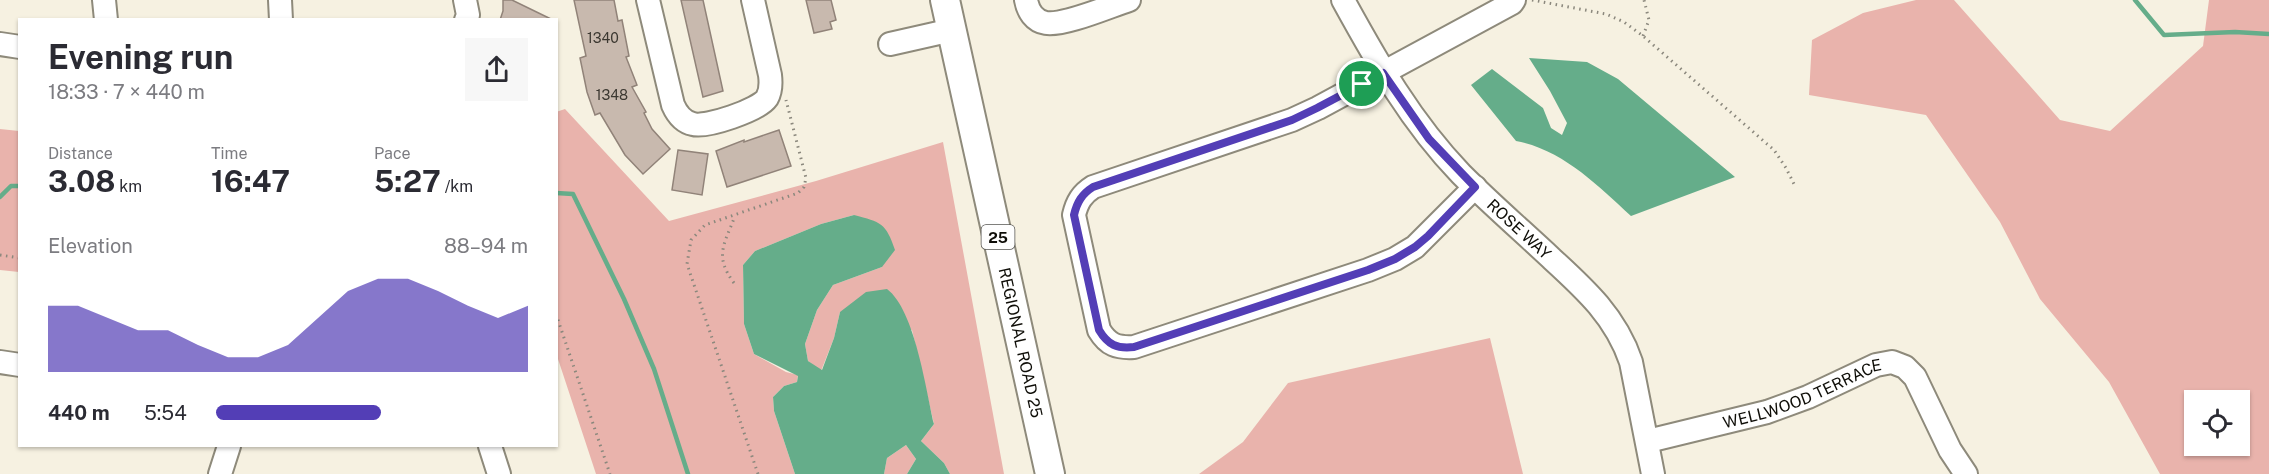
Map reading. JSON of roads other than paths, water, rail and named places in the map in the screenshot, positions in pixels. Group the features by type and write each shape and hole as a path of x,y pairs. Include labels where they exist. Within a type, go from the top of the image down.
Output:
{"main road":[{"name":"REGIONAL ROAD 25","path":"945,0 1050,474"}],"street":[{"path":"104,0 106,18"},
{"path":"280,0 281,18"},
{"path":"465,0 467,18"},
{"path":"648,0 673,105 679,116 691,124 704,126 758,106 767,98 771,85 770,75 753,0"},
{"path":"1026,0 1028,9 1036,19 1046,23 1060,23 1129,0"},
{"name":"ROSE WAY","path":"1343,0 1383,73 1429,139 1475,187 1587,291 1609,317 1626,346 1631,362 1653,474"},
{"path":"1475,187 1415,247 1395,259 1368,270 1134,347 1121,348 1111,345 1103,338 1099,330 1074,215 1077,205 1086,192 1093,187 1292,120 1383,73 1514,0"},
{"path":"890,44 952,30"},
{"path":"0,44 18,47"},
{"path":"0,362 18,365"},
{"name":"WELLWOOD TERRACE","path":"1648,441 1767,412 1808,397 1876,365 1892,362 1905,367 1915,377 1950,450 1966,474"},
{"path":"220,474 229,447"},
{"path":"490,447 499,474"}],"waterway":[{"path":"2135,0 2164,35 2235,32 2269,34"},
{"path":"0,197 11,186 18,186"},
{"path":"558,193 573,194 624,299 654,369 688,474"}]}
